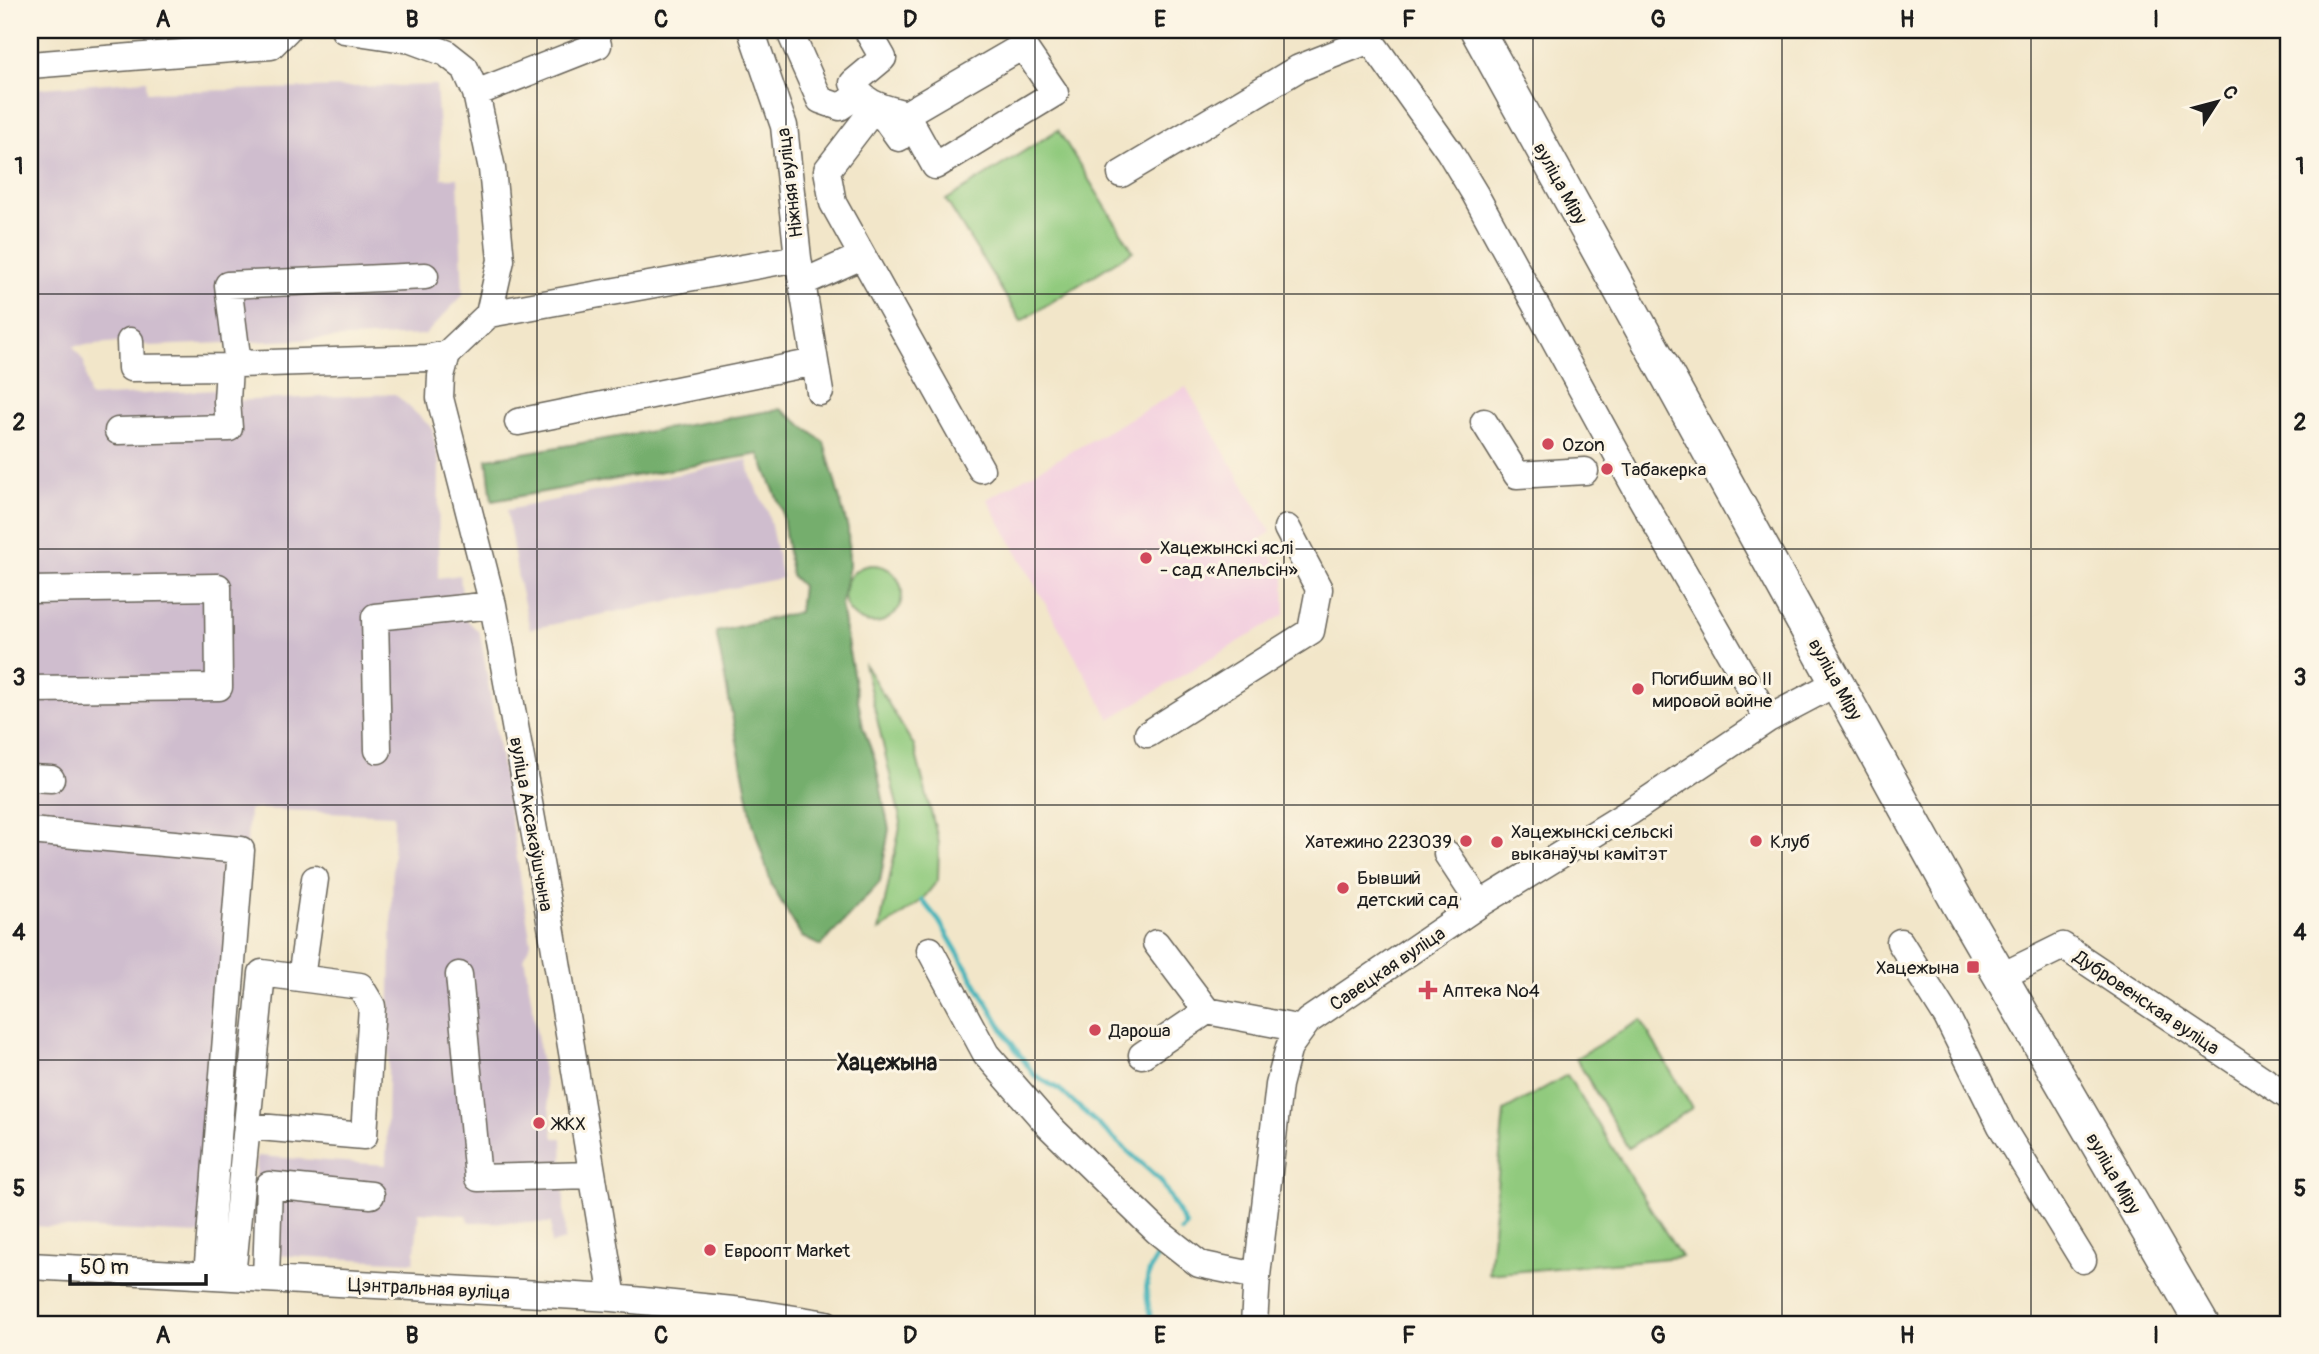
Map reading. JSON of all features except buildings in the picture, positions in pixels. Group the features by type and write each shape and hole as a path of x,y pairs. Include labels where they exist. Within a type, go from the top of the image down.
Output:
{"main road":[{"name":"вуліца Міру","path":"1477,30 2000,976 2202,1324"}],"street":[{"path":"30,65 271,46 287,30"},
{"path":"130,341 131,368 427,358 447,354 489,314 501,260 492,169 476,93 465,68 446,53 411,40 344,30"},
{"path":"476,93 598,45 592,30"},
{"name":"Ніжняя вуліца","path":"751,30 784,126 800,271 820,391"},
{"path":"789,30 820,100 858,103 903,126 935,166 1055,93 1023,46 903,126"},
{"path":"867,30 883,58 853,83 858,103 850,141 827,170 833,203 981,469"},
{"path":"1121,174 1299,68 1370,40 1449,151 1475,194 1640,496 1768,719"},
{"path":"850,141 858,103"},
{"path":"489,314 800,271 862,256"},
{"path":"118,431 229,428 227,401 233,365 228,285 425,276"},
{"name":"вуліца Аксакаўшчына","path":"447,354 441,376 440,398 493,606 546,896 613,1298"},
{"path":"518,422 815,362"},
{"path":"1484,422 1517,475 1585,471"},
{"path":"1148,734 1311,631 1319,589 1287,528"},
{"path":"30,590 218,587 219,687 30,690"},
{"path":"378,750 375,618 493,606"},
{"name":"Савецкая вуліца","path":"1254,1324 1279,1085 1289,1046 1308,1020 1480,904 1630,812 1768,719 1838,682"},
{"path":"30,831 241,850 220,1276"},
{"path":"1447,854 1480,904"},
{"path":"301,978 315,879"},
{"path":"1900,942 1947,1017 2001,1126 2082,1260"},
{"path":"1156,943 1207,1011 1302,1029"},
{"name":"Дубровенская вуліца","path":"2000,976 2063,946 2289,1097"},
{"path":"930,950 986,1054 1049,1126 1157,1231 1199,1264 1257,1276"},
{"path":"220,1276 247,1126 262,973 360,986 372,1006 365,1136 247,1126"},
{"path":"459,975 478,1178 591,1175"},
{"path":"1142,1055 1207,1011"},
{"path":"266,1279 269,1185 371,1195"},
{"name":"Цэнтральная вуліца","path":"30,1266 613,1298 743,1317 827,1324"}],"shaded area":[{"path":"146,80 147,92 436,85 442,178 458,178 463,295 425,335 150,346 130,341 73,346 84,362 89,397 216,390 227,401 395,394 432,428 439,464 438,578 460,575 464,617 480,633 531,943 524,956 554,1138 562,1138 565,1240 551,1244 551,1223 469,1222 467,1215 419,1212 414,1262 252,1254 257,1156 386,1165 394,815 259,809 249,810 221,1235 30,1226 30,89"},
{"name":"Хацежынскі яслі - сад «Апельсін»","path":"1186,387 1271,532 1261,539 1284,578 1285,614 1110,719 987,499"},
{"path":"747,460 752,480 768,512 782,578 530,629 518,578 507,510"}],"green space":[{"path":"1058,130 1133,251 1021,321 946,200"},
{"path":"781,409 824,442 848,529 849,566 841,605 863,727 875,760 889,829 880,882 821,946 802,937 772,886 753,824 716,632 799,612 802,586 791,575 782,510 759,454 492,501 487,459"},
{"path":"867,565 879,565 894,573 902,588 902,600 894,615 879,623 867,623 852,615 844,600 844,588 852,573"},
{"path":"864,663 914,746 939,843 938,880 922,900 879,931 901,822"},
{"path":"1641,1020 1692,1108 1628,1148 1576,1058"},
{"path":"1567,1075 1681,1257 1489,1274 1504,1111"}],"waterway":[{"path":"922,900 939,921 1008,1038 1034,1075 1060,1090 1160,1180 1186,1226 1181,1231"},
{"path":"1152,1324 1147,1296 1148,1278 1150,1269 1161,1253"}],"place":[{"name":"Ozon","path":"1548,444"},
{"name":"Табакерка","path":"1607,469"},
{"name":"Хацежынскі яслі - сад «Апельсін»","path":"1146,558"},
{"name":"Погибшим во II мировой войне","path":"1638,689"},
{"name":"Хатежино 223039","path":"1466,841"},
{"name":"Клуб","path":"1756,841"},
{"name":"Хацежынскі сельскі выканаўчы камітэт","path":"1497,842"},
{"name":"Бывший детский сад","path":"1343,888"},
{"name":"Хацежына","path":"1973,967"},
{"name":"Аптека №4","path":"1428,990"},
{"name":"Дароша","path":"1095,1030"},
{"name":"ЖКХ","path":"539,1123"},
{"name":"Евроопт Market","path":"710,1250"}],"district":[{"name":"Хацежына","path":"887,1062"}]}
